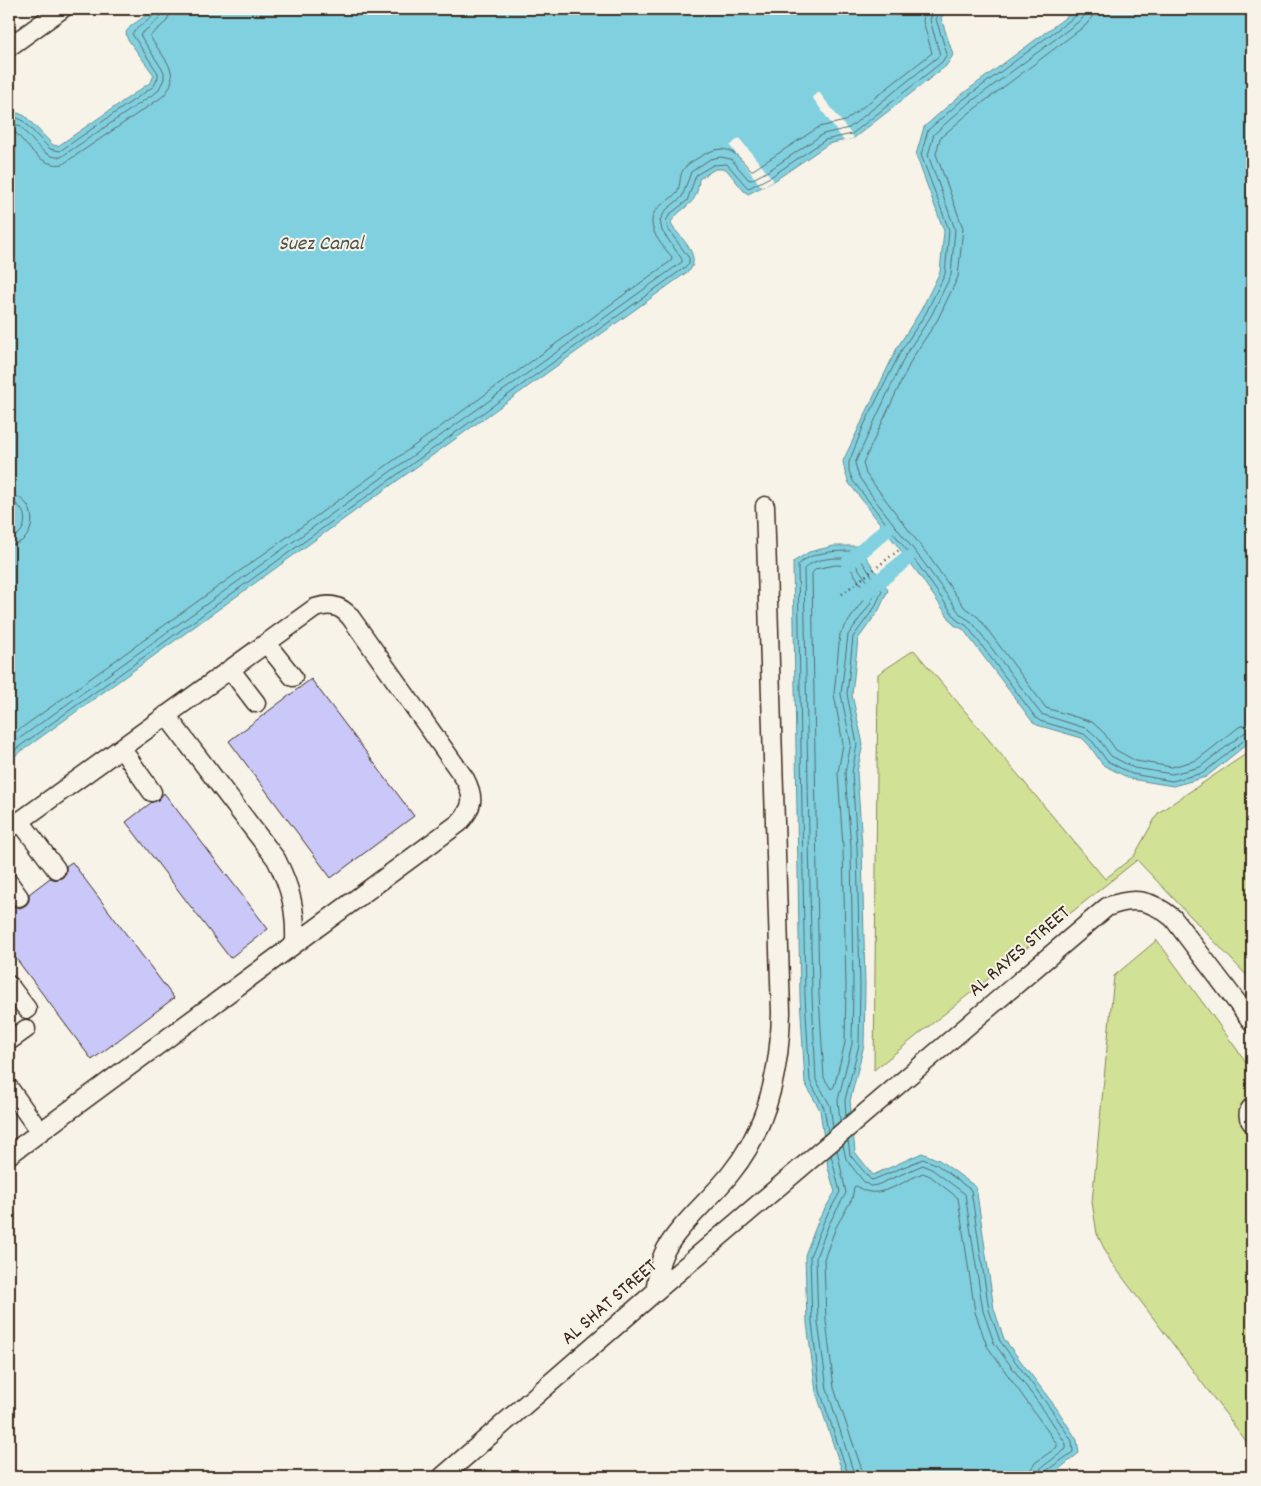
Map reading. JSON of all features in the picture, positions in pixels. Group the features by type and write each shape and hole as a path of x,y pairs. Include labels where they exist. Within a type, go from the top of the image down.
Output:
{"street":[{"path":"9,47 62,9"},
{"path":"655,1292 662,1256 675,1236 718,1190 747,1150 759,1125 775,1078 780,1044 781,1012 766,506"},
{"path":"9,1155 459,823 467,814 472,802 471,790 344,610 335,605 325,605 315,608 14,825 56,869"},
{"path":"266,643 293,677"},
{"path":"230,669 256,703"},
{"path":"166,715 276,859 286,878 293,899 296,943"},
{"path":"121,748 152,792"},
{"name":"AL RAYES STREET","path":"808,1162 1096,915 1107,906 1121,901 1149,902 1173,918 1252,1022"},
{"path":"9,985 27,1009"},
{"path":"9,1041 26,1029"},
{"path":"9,1088 40,1132"},
{"path":"1252,1107 1248,1112 1252,1123"},
{"name":"AL SHAT STREET","path":"442,1477 808,1162"}],"path":[{"path":"842,594 899,550"}],"green space":[{"path":"914,650 1105,879 1134,856 1158,813 1252,750 1252,981 1137,860 874,1070 878,674"},
{"path":"1157,940 1252,1070 1252,1449 1111,1262 1097,1234 1092,1202 1114,976"}],"water":[{"name":"Suez Canal","path":"155,9 947,9 941,18 953,55 946,66 854,138 828,144 774,181 748,194 726,169 715,169 699,179 696,195 693,200 671,222 692,253 693,264 690,270 9,760 9,528 14,522 9,511 9,115 18,113 25,116 53,145 58,146 151,82 154,75 127,38 126,32 131,26"},
{"path":"1077,9 1252,9 1252,740 1206,777 1173,786 1131,779 1103,765 1082,738 1037,725 1032,721 963,629 954,625 915,569 849,483 843,461 897,348 921,310 940,272 944,231 916,155 924,127 957,98"},
{"path":"834,546 859,546 888,590 879,610 858,639 852,695 863,744 857,772 862,846 865,986 864,1045 850,1101 855,1152 873,1175 922,1153 939,1160 976,1187 994,1309 1004,1339 1057,1409 1077,1440 1079,1453 1054,1473 1045,1477 844,1477 816,1392 807,1323 805,1255 819,1219 835,1192 828,1168 820,1110 805,1083 800,997 793,562 809,552"}],"pier":[{"path":"819,92 854,138 844,141 812,97"},
{"path":"739,138 774,181 762,187 730,146"}],"building":[{"path":"311,679 414,816 331,878 229,741"},
{"path":"164,793 268,929 230,958 126,822 152,802 158,800"},
{"path":"72,862 174,998 92,1060 9,949 9,909 13,906 20,908 26,905 29,901 29,894 50,878 57,880 63,877 66,873 66,866"}],"waterway":[{"path":"848,563 886,530"},
{"path":"865,592 907,559"}]}
